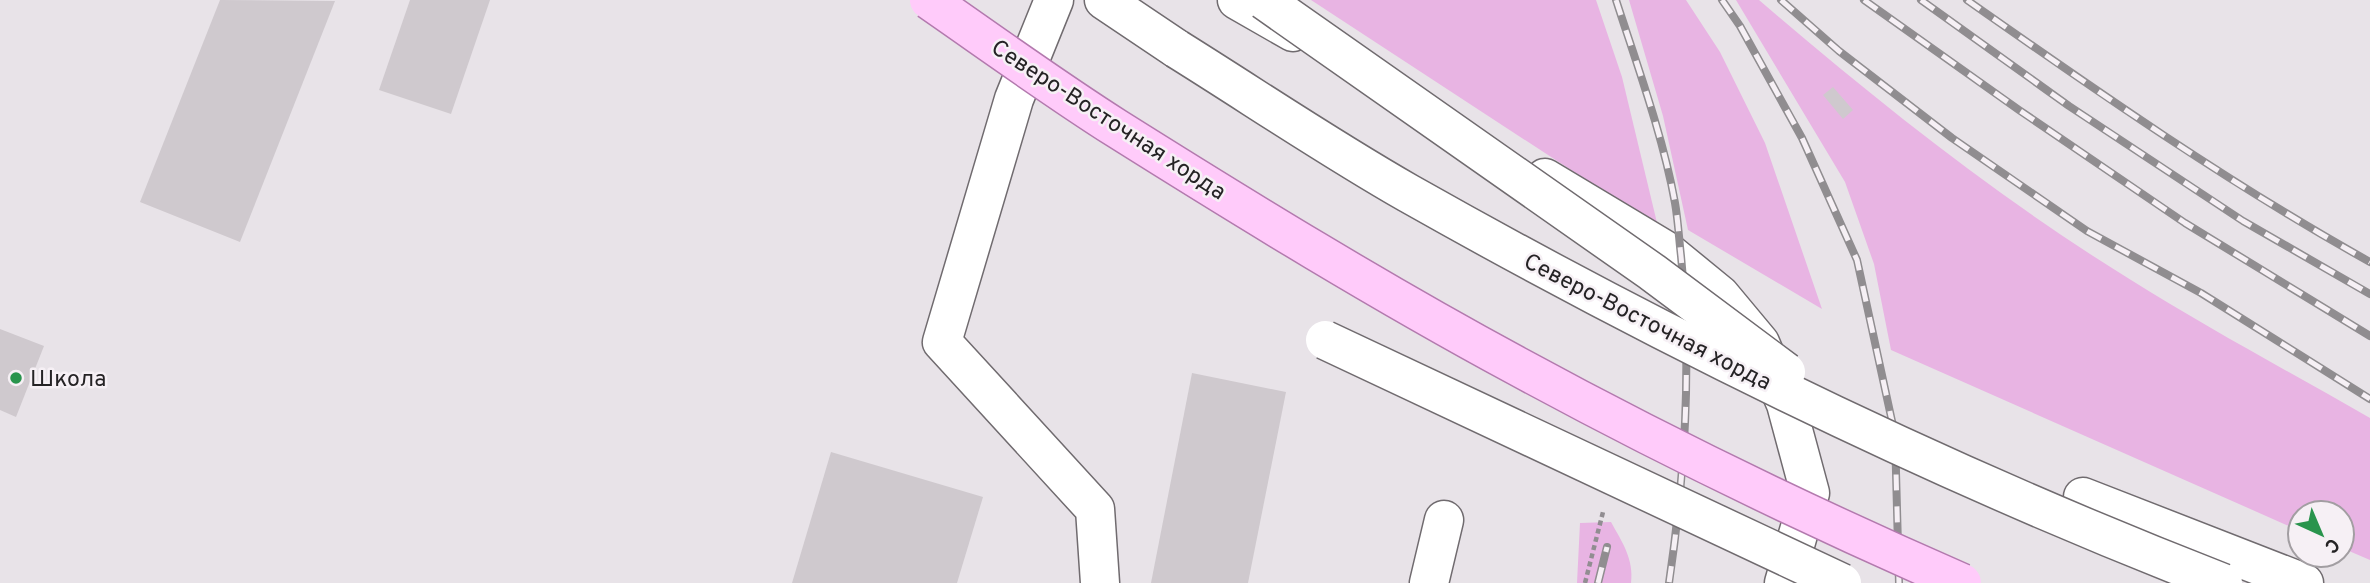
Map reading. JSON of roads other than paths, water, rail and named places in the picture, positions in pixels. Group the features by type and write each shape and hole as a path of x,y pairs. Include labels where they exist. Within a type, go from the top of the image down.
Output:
{"main road":[{"name":"Северо-Восточная хорда","path":"929,0 1125,134 1346,269 1492,352 1692,457 1868,542 1962,583"}],"street":[{"path":"1054,0 1014,99 942,342 1095,509 1100,583"},
{"name":"Северо-Восточная хорда","path":"1104,0 1177,49 1417,198 1570,282 1747,373 1926,460 2135,549 2223,583"},
{"path":"1237,0 1665,250 1720,295 1760,343 1786,404 1810,493 1784,583"},
{"path":"1264,0 1651,272 1861,428"},
{"path":"1325,340 1842,583"},
{"path":"2083,497 2304,583"},
{"path":"1429,583 1444,520"}],"railway":[{"path":"1616,0 1664,152 1675,203 1681,256 1686,338 1685,420 1669,583"},
{"path":"1722,0 1740,26 1802,138 1857,260 1895,435 1899,583"},
{"path":"1781,0 1839,51 1952,138 2087,231 2201,293 2370,399"},
{"path":"1864,0 2185,223 2370,336"},
{"path":"1921,0 2069,106 2243,221 2370,294"},
{"path":"1967,0 2115,103 2216,169 2370,262"},
{"path":"1598,583 1607,547"}],"place":[{"name":"Школа","path":"16,378"}]}
